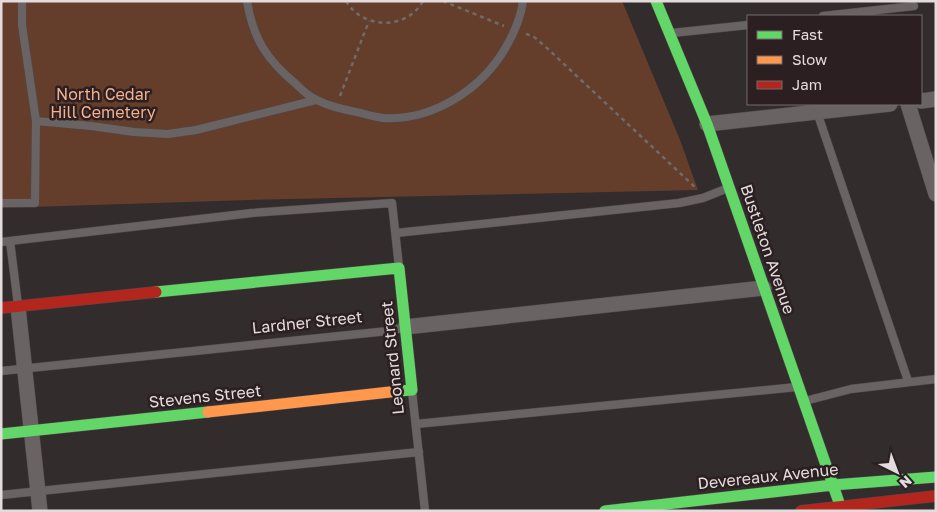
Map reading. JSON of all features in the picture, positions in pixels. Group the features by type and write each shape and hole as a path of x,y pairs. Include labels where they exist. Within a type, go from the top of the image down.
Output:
{"street":[{"name":"Bustleton Avenue","path":"656,1 707,124 841,509"},
{"path":"922,101 936,99"},
{"path":"707,124 881,105"},
{"path":"908,105 935,192"},
{"path":"1,308 399,268"},
{"name":"Leonard Street","path":"399,268 412,390"},
{"name":"Lardner Street","path":"405,327 764,288"},
{"path":"18,307 40,511"},
{"name":"Stevens Street","path":"1,434 412,390"},
{"name":"Devereaux Avenue","path":"605,511 833,485 936,477"},
{"path":"801,511 841,509 936,496"}],"lane":[{"path":"1,203 35,203 36,120 22,25 22,1"},
{"path":"247,1 253,28 264,51 279,70 316,100 336,107 383,118 410,115 436,108 459,96 482,79 500,57 515,30 523,1"},
{"path":"832,15 914,6"},
{"path":"670,34 747,25"},
{"path":"36,120 134,132 168,134 196,130 316,100"},
{"path":"817,112 908,382"},
{"path":"396,233 679,203 703,198 729,188"},
{"name":"Leonard Street","path":"6,241 252,213 392,203 399,268"},
{"path":"6,241 18,307"},
{"name":"Lardner Street","path":"1,371 388,331 405,327"},
{"path":"804,401 851,390 936,378"},
{"path":"416,424 799,387"},
{"name":"Leonard Street","path":"412,390 425,511"},
{"path":"1,495 419,452"}],"path":[{"path":"346,1 357,14 369,21 383,24 397,22 410,16 420,7 423,1"},
{"path":"443,1 533,36 698,190"},
{"path":"336,107 369,21"}],"green space":[{"name":"North Cedar Hill Cemetery","path":"1,1 622,1 680,140 698,190 248,200 1,208"}],"traffic: fast":[{"path":"656,1 707,124 842,511"},
{"path":"156,292 399,268 412,390 399,391"},
{"path":"1,434 208,412"},
{"path":"605,511 833,485 936,477"}],"traffic: slow":[{"path":"208,412 399,391"}],"traffic: jam":[{"path":"1,308 156,292"},
{"path":"801,511 936,496"}]}
